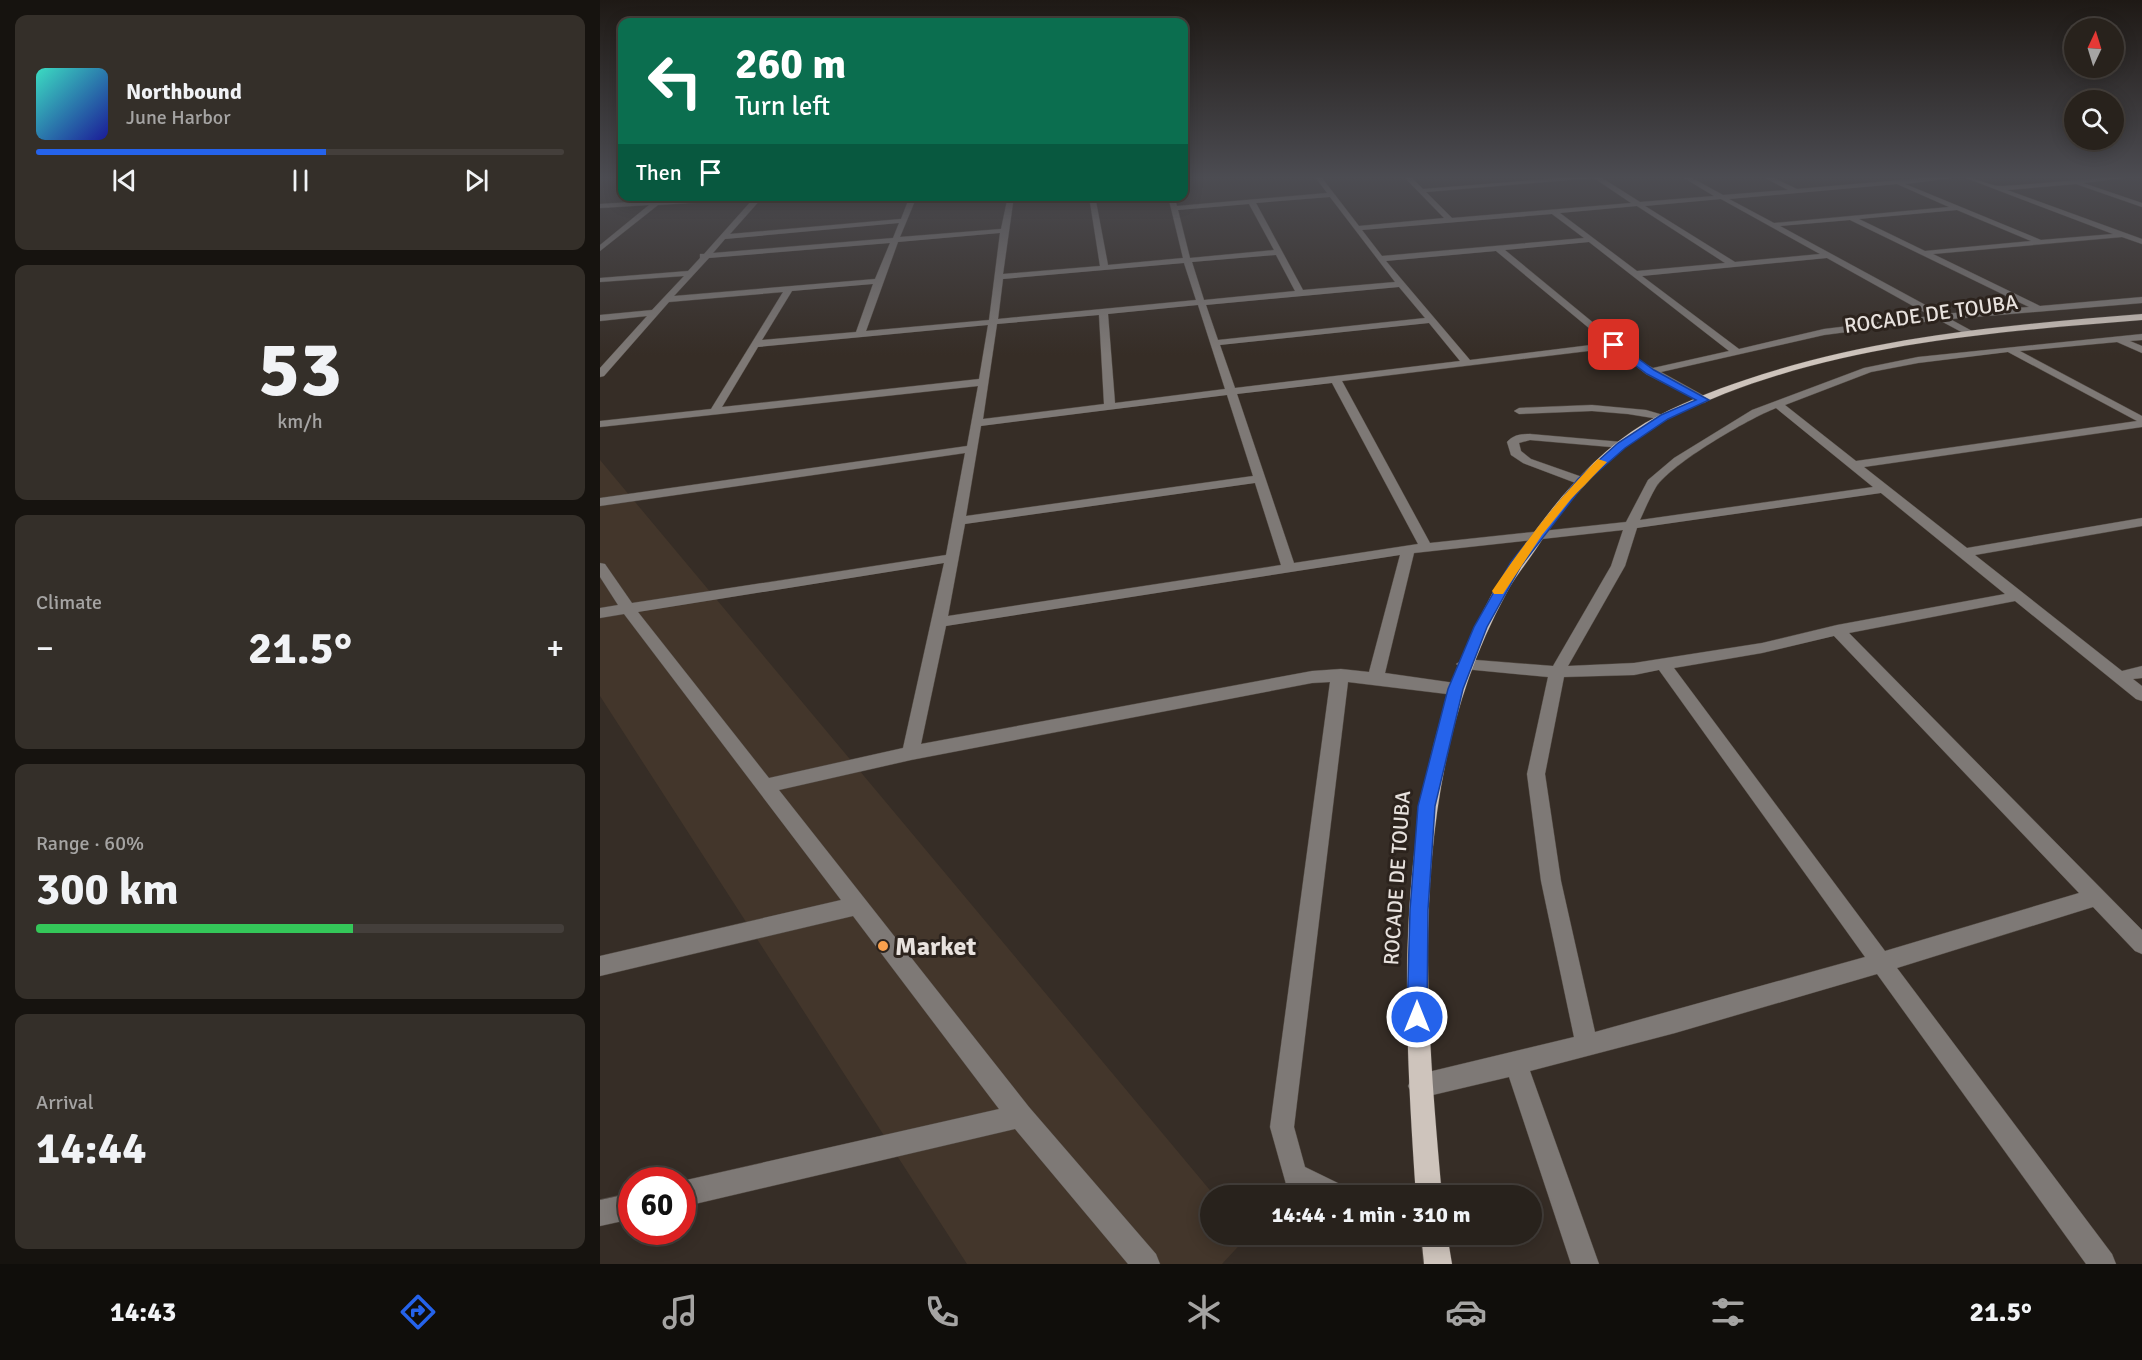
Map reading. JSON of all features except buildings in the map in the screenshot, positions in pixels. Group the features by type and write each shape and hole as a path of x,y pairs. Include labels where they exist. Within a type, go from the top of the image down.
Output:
{"main road":[{"name":"ROCADE DE TOUBA","path":"1428,1185 1420,1086 1417,975 1426,806 1455,689 1464,664 1502,585 1538,533 1581,481 1622,445 1665,417 1789,368 1846,352 1901,341 2142,317"},
{"path":"1435,1245 1438,1264"}],"street":[{"path":"600,249 615,237"},
{"path":"600,374 722,237"},
{"path":"860,334 878,281 897,237"},
{"path":"703,256 939,237"},
{"path":"911,753 940,622 950,558 972,449 993,322 1001,237"},
{"path":"1099,237 1104,267"},
{"path":"1181,237 1230,393 1289,567"},
{"path":"1271,237 1300,292"},
{"path":"1364,237 1468,364"},
{"path":"1586,237 1738,353"},
{"path":"1689,237 1734,265"},
{"path":"1793,237 1969,333"},
{"path":"1890,237 2038,308"},
{"path":"2028,237 2040,242"},
{"path":"1923,253 2099,237"},
{"path":"2127,237 2142,243"},
{"path":"1380,259 1590,240"},
{"path":"1499,249 1614,345 1650,372 1704,400"},
{"path":"998,277 1279,252"},
{"path":"1635,274 1826,256"},
{"path":"600,280 688,273"},
{"path":"664,300 878,281"},
{"path":"755,344 1400,284"},
{"path":"714,412 788,290"},
{"path":"1650,372 1824,333 1942,317 2142,300"},
{"path":"1102,311 1110,407"},
{"path":"600,318 653,313"},
{"path":"1214,342 1431,320"},
{"path":"1587,1045 1551,881 1536,774 1557,672 1618,566 1631,525 1652,483 1678,460 1756,412 1868,370 1918,360 2008,349 2142,337"},
{"path":"2120,340 2142,350"},
{"path":"976,423 1614,345"},
{"path":"2008,349 2142,422"},
{"path":"1336,380 1426,547"},
{"path":"600,424 982,382"},
{"path":"1777,404 2142,695"},
{"path":"1519,411 1601,406 1635,410 1665,417"},
{"path":"1853,465 2142,422"},
{"path":"1581,481 1527,460 1515,453 1513,442 1519,438 1530,437 1622,445"},
{"path":"600,502 972,449"},
{"path":"957,521 1260,479"},
{"path":"940,622 1426,547 1538,533 1631,525 1883,489"},
{"path":"1964,553 2142,522"},
{"path":"1376,677 1407,550"},
{"path":"600,613 950,558"},
{"path":"600,567 628,609 1020,1116 1146,1264"},
{"path":"1464,664 1557,672 1663,666 2017,596"},
{"path":"1837,630 2142,945"},
{"path":"1663,666 2102,1264"},
{"path":"2120,677 2142,672"},
{"path":"1315,1185 1295,1175 1282,1127 1341,675"},
{"path":"765,786 911,753 1301,680 1341,675 1376,677 1455,689"},
{"path":"1420,1086 1516,1064 1882,963 2096,897"},
{"path":"600,966 858,906"},
{"path":"1516,1064 1585,1264"},
{"path":"696,1191 1020,1116"},
{"path":"600,1213 618,1209"}],"shaded area":[{"name":"Market","path":"600,460 1206,1185 1200,1185 1200,1245 1240,1245 1222,1264 967,1264 600,696"}],"slow traffic":[{"path":"1499,591 1515,565 1567,496 1602,462"}],"place":[{"name":"Market","path":"883,946"}],"route":[{"path":"1417,1017 1419,910 1426,806 1455,689 1480,627 1515,565 1581,481 1622,445 1665,417 1704,400 1650,372 1614,345"}]}
